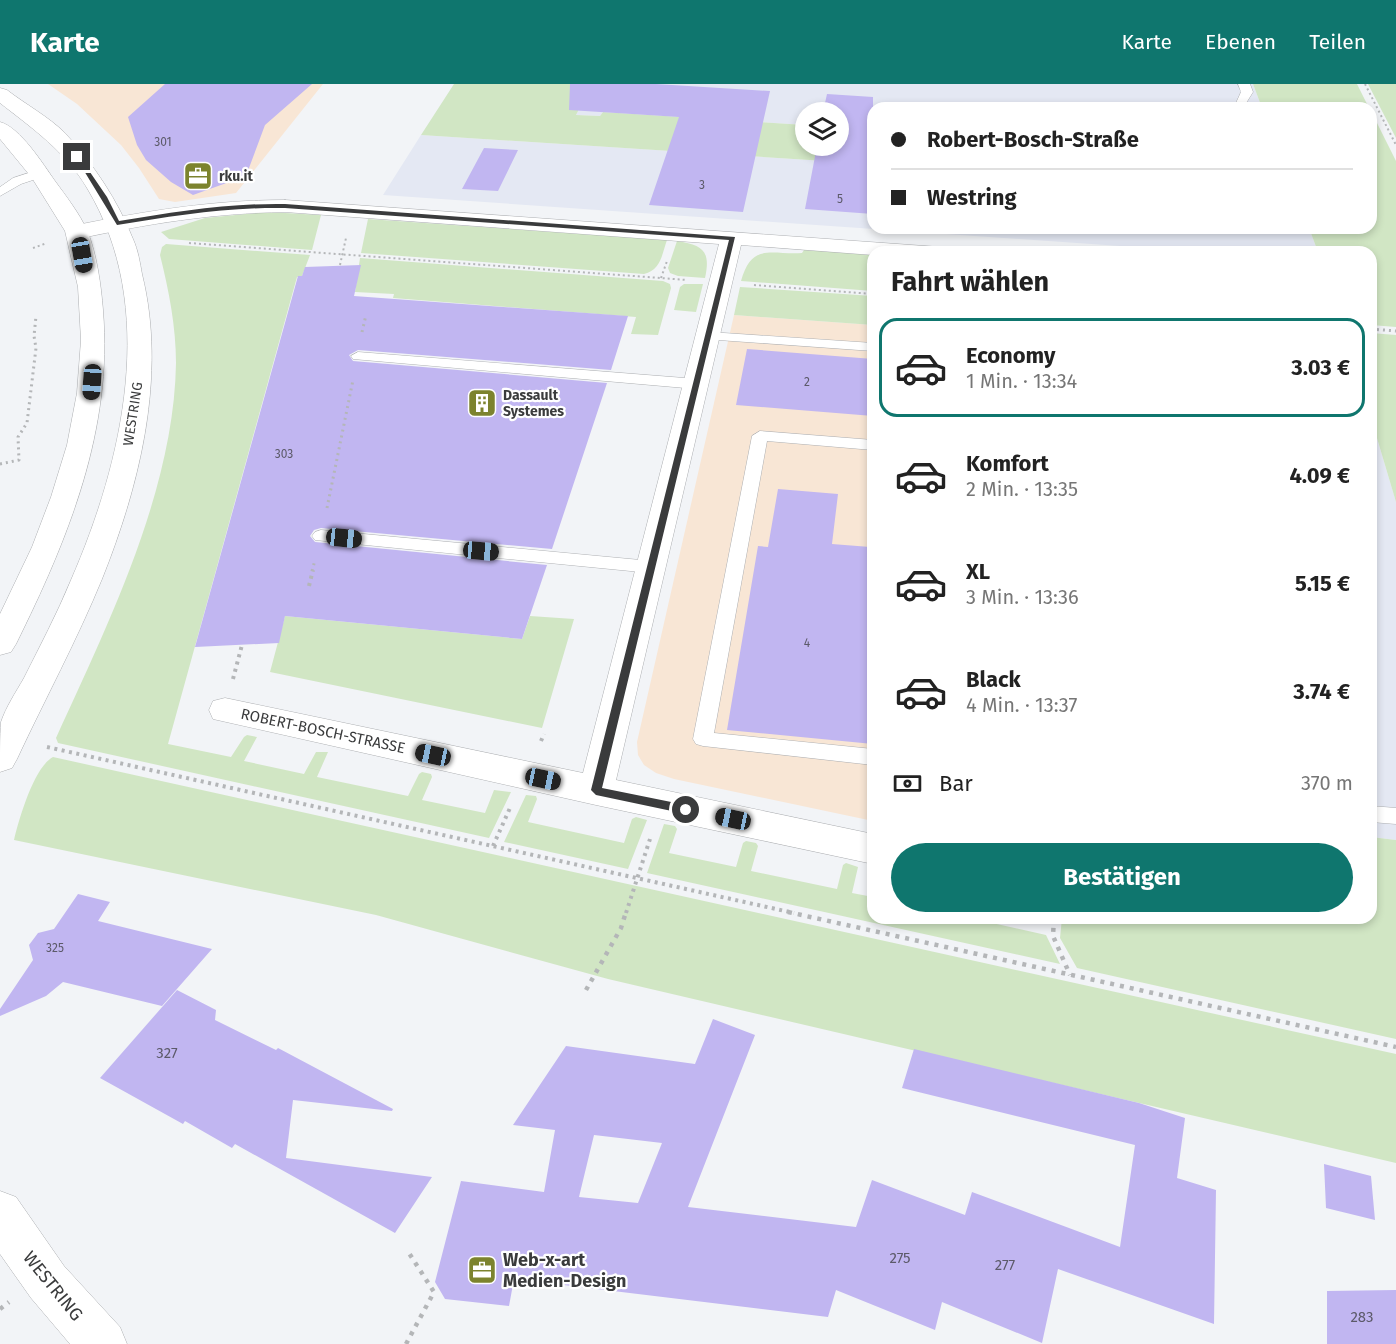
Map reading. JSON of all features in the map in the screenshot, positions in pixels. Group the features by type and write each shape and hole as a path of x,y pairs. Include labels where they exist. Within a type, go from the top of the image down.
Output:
{"street":[{"name":"WESTRING","path":"0,94 26,109 67,146 87,168 122,234 138,302 141,337 139,392 119,488 98,553 76,604 3,753"},
{"path":"0,128 41,173 77,232 93,311 94,347 90,400 81,445 67,492 41,559 0,644"},
{"path":"77,232 122,234 212,208 285,206 867,247"},
{"path":"596,790 732,238"},
{"name":"ROBERT-BOSCH-STRASSE","path":"225,710 867,848"},
{"name":"WESTRING","path":"0,1213 28,1259 95,1336"}],"lane":[{"path":"1242,102 1247,92 1244,84"},
{"path":"0,192 17,181 41,173"},
{"path":"709,336 867,347"},
{"path":"358,356 697,384"},
{"path":"867,445 759,436 703,738 867,755"},
{"path":"321,536 651,567"},
{"path":"1377,814 1396,816"}],"path":[{"path":"1365,84 1374,102"},
{"path":"1377,108 1396,146"},
{"path":"122,234 181,243 867,294"},
{"path":"309,586 366,315"},
{"path":"0,464 19,460 18,437 27,423 36,348 34,336 36,316"},
{"path":"1377,329 1396,331"},
{"path":"3,753 49,747 1396,1047"},
{"path":"586,990 621,928 662,805"},
{"path":"1054,924 1053,936 1070,975"},
{"path":"406,1344 434,1292 407,1250"}],"shaded area":[{"path":"48,84 323,84 236,193 175,202 159,199 121,145 77,104"},
{"path":"592,84 1253,84 1260,102 867,102 867,109 849,111 849,102 795,102 795,124 603,112 600,116 576,115"},
{"path":"421,135 867,164 867,229 383,195"},
{"path":"946,234 1311,234 1316,246 1119,246"},
{"path":"734,315 867,325 867,820 674,779 656,773 644,765 638,755 637,742"},
{"path":"1377,438 1396,502 1396,840 1377,838"}],"green space":[{"path":"454,84 592,84 576,115 600,116 603,112 795,124 795,156 849,156 849,152 867,161 867,164 421,135"},
{"path":"1253,84 1357,84 1366,102 1260,102"},
{"path":"1368,84 1396,84 1396,138"},
{"path":"1377,123 1396,161 1396,327 1377,325 1377,246 1316,246 1311,234 1377,234"},
{"path":"267,212 321,215 312,250 169,239 161,232 205,218"},
{"path":"368,219 667,240 657,265 644,274 361,253"},
{"path":"677,241 699,247 703,251 707,261 705,278 678,276 670,273 668,268"},
{"path":"166,244 310,255 302,276 297,277 168,744 231,757 244,737 247,735 257,737 244,761 304,774 316,752 328,752 317,777 408,796 422,772 431,774 432,777 422,800 485,813 494,790 511,792 489,838 58,743 56,738 135,556 164,460 172,411 176,363 171,309 160,255 162,247"},
{"path":"804,250 867,254 867,291 741,281 751,260 757,256 772,252 802,253"},
{"path":"360,258 663,281 670,284 671,288 658,335 631,334 636,317 393,298 394,294 355,292"},
{"path":"684,284 703,284 696,312 674,310 680,287"},
{"path":"740,287 867,296 867,325 734,315"},
{"path":"1377,333 1396,335 1396,502 1377,438"},
{"path":"285,616 522,639 530,616 574,619 542,728 270,672"},
{"path":"53,757 1396,1054 1396,1163 608,979 376,915 14,840 34,782 46,763"},
{"path":"526,795 536,796 537,799 528,822 624,843 632,819 636,817 647,820 628,869 504,842"},
{"path":"664,824 675,826 677,829 669,853 736,867 743,843 746,841 756,843 758,846 751,871 837,889 843,865 846,863 858,867 852,893 867,896 867,921 647,873"},
{"path":"1377,838 1396,840 1396,1039 1077,968 1060,938 1061,924 1377,924"},
{"path":"878,924 997,924 1046,935 1060,964"}],"building":[{"path":"165,84 312,84 265,125 246,176 193,195 171,182 146,160 137,145 128,117"},
{"path":"570,84 656,84 770,91 743,212 649,205 679,117 569,110"},
{"path":"827,94 873,97 873,102 867,102 867,214 805,209 815,156 849,156 849,102 825,102"},
{"path":"484,148 518,150 498,191 462,189"},
{"path":"361,265 354,296 628,316 611,370 358,350 349,355 353,361 607,383 552,549 321,528 314,530 310,536 315,542 547,565 522,639 285,616 279,643 195,647 298,276 302,276 305,267"},
{"path":"747,349 867,359 867,416 736,405"},
{"path":"778,489 838,494 832,544 867,547 867,743 727,730 758,546 768,547"},
{"path":"78,894 110,902 98,921 212,949 162,1006 63,982 46,996 0,1016 0,1009 33,960 29,945 38,933 54,929"},
{"path":"177,990 216,1010 215,1020 276,1050 278,1048 393,1109 392,1111 293,1100 286,1158 432,1177 395,1233 235,1144 232,1148 185,1121 183,1124 100,1078"},
{"path":"713,1019 755,1035 688,1207 856,1227 872,1180 965,1215 972,1192 1120,1247 1135,1145 902,1088 914,1049 1139,1103 1185,1118 1177,1178 1216,1190 1214,1324 1058,1269 1042,1343 942,1302 935,1330 836,1290 828,1317 514,1279 509,1306 445,1299 435,1282 461,1181 544,1192 555,1130 513,1125 566,1046 695,1064","holes":["594,1135 662,1143 638,1203 579,1197"]},
{"path":"1324,1164 1371,1176 1375,1220 1326,1208"},
{"path":"1396,1290 1396,1344 1327,1344 1327,1291"}],"place":[{"name":"rku.it","path":"198,176"},
{"name":"Dassault Systemes","path":"482,403"},
{"name":"Web-x-art Medien-Design","path":"482,1270"}],"route":[{"path":"77,157 87,168 117,223 212,208 285,206 732,238 596,790 686,810"}]}
